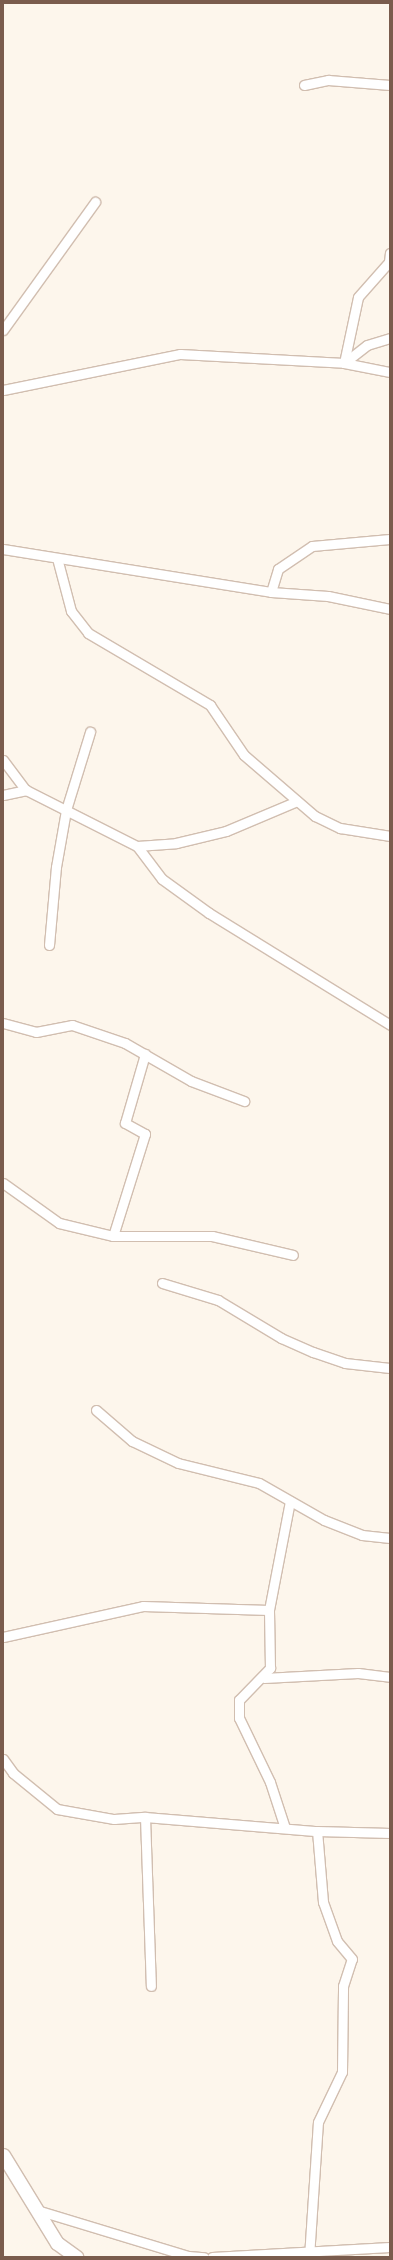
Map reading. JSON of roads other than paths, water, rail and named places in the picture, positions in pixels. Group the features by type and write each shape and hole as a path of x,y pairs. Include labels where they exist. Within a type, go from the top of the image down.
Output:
{"street":[{"path":"304,85 328,80 390,85"},
{"path":"3,330 95,202"},
{"path":"344,363 358,297 389,262 390,253"},
{"path":"344,363 367,345 390,338"},
{"path":"3,390 180,354 344,363 390,372"},
{"path":"271,592 278,569 312,546 390,539"},
{"path":"3,548 271,592 328,596 390,609"},
{"path":"57,558 71,611 88,633 210,705 244,755 315,816 340,828 390,836"},
{"path":"49,945 56,867 66,810 90,732"},
{"path":"3,760 26,790 137,846 162,879 209,913 390,1024"},
{"path":"3,795 26,790"},
{"path":"137,846 176,843 226,831 297,801"},
{"path":"3,1023 36,1032 72,1025 145,1054 191,1081 244,1101"},
{"path":"113,1236 145,1134 125,1123 145,1054"},
{"path":"3,1183 59,1223 113,1236 212,1236 293,1255"},
{"path":"162,1283 218,1300 281,1338 313,1352 345,1363 390,1368"},
{"path":"96,1410 132,1441 178,1463 259,1483 324,1520 362,1535 390,1538"},
{"path":"264,1678 272,1656 269,1610 290,1501"},
{"path":"3,1637 143,1606 269,1610"},
{"path":"285,1828 270,1782 239,1718 238,1700 244,1692 264,1678 358,1673 390,1677"},
{"path":"3,1759 14,1773 57,1809 114,1819 145,1817 318,1831 390,1832"},
{"path":"145,1817 151,1986"},
{"path":"309,2255 318,2122 342,2072 343,1986 352,1960 337,1941 323,1902 318,1831"},
{"path":"3,2155 40,2211 57,2243 76,2257"},
{"path":"40,2211 188,2256 204,2257"},
{"path":"212,2257 309,2255 390,2247"}]}
